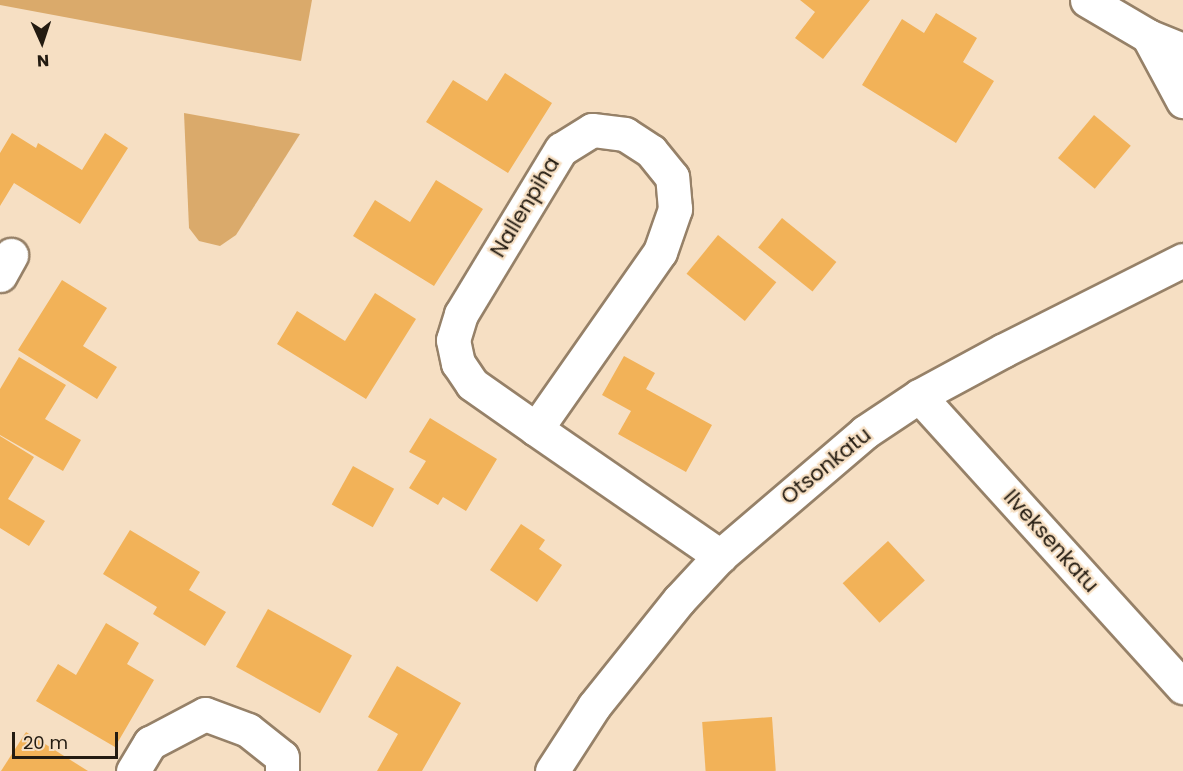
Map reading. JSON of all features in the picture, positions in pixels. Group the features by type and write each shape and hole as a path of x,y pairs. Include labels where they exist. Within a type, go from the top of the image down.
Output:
{"street":[{"path":"1087,0 1148,36 1183,51"},
{"path":"1148,36 1183,101"},
{"name":"Nallenpiha","path":"536,429 660,252 675,209 672,177 651,150 625,134 592,130 561,149 461,314 453,340 458,363 472,384 536,429 720,556"},
{"name":"Otsonkatu","path":"552,771 594,706 638,647 720,556 865,432 918,396 1183,260"},
{"name":"Ilveksenkatu","path":"918,396 1183,687"},
{"path":"134,771 150,744 206,714 248,730 282,757 282,771"}],"shaded area":[{"path":"0,0 312,0 301,61 0,5"},
{"path":"184,113 300,134 236,235 220,246 199,241 189,228"}],"building":[{"path":"800,0 870,0 823,59 795,38 815,12"},
{"path":"936,13 977,38 963,62 994,81 956,143 862,85 902,19 924,33"},
{"path":"505,73 552,103 508,173 426,122 453,80 487,101"},
{"path":"1094,115 1131,146 1095,189 1058,158"},
{"path":"12,133 36,148 38,143 82,170 105,133 128,148 80,224 14,183 0,206 0,153"},
{"path":"436,180 483,209 434,286 353,236 375,200 410,222"},
{"path":"782,218 836,262 812,292 758,248"},
{"path":"718,235 776,282 745,321 687,274"},
{"path":"62,280 107,308 83,346 117,367 97,399 18,350"},
{"path":"375,293 416,319 366,399 277,344 297,311 345,341"},
{"path":"624,356 655,373 646,389 712,425 686,472 618,434 631,411 602,395"},
{"path":"19,357 66,385 45,419 81,440 63,471 0,435 0,389"},
{"path":"430,418 497,459 466,511 443,497 438,505 409,488 426,461 409,452"},
{"path":"0,436 34,457 8,499 45,521 29,546 0,528"},
{"path":"353,466 394,489 373,527 332,504"},
{"path":"521,524 545,540 539,549 562,565 537,602 490,570"},
{"path":"130,530 200,572 189,590 226,612 205,646 153,614 157,607 103,574"},
{"path":"888,541 925,580 879,623 843,583"},
{"path":"268,609 352,656 320,713 236,667"},
{"path":"106,623 139,643 127,664 154,680 115,747 36,701 58,664 76,675"},
{"path":"397,666 461,703 422,771 377,771 398,734 368,717"},
{"path":"772,717 776,771 706,771 702,722"},
{"path":"26,732 88,771 1,771"}]}
